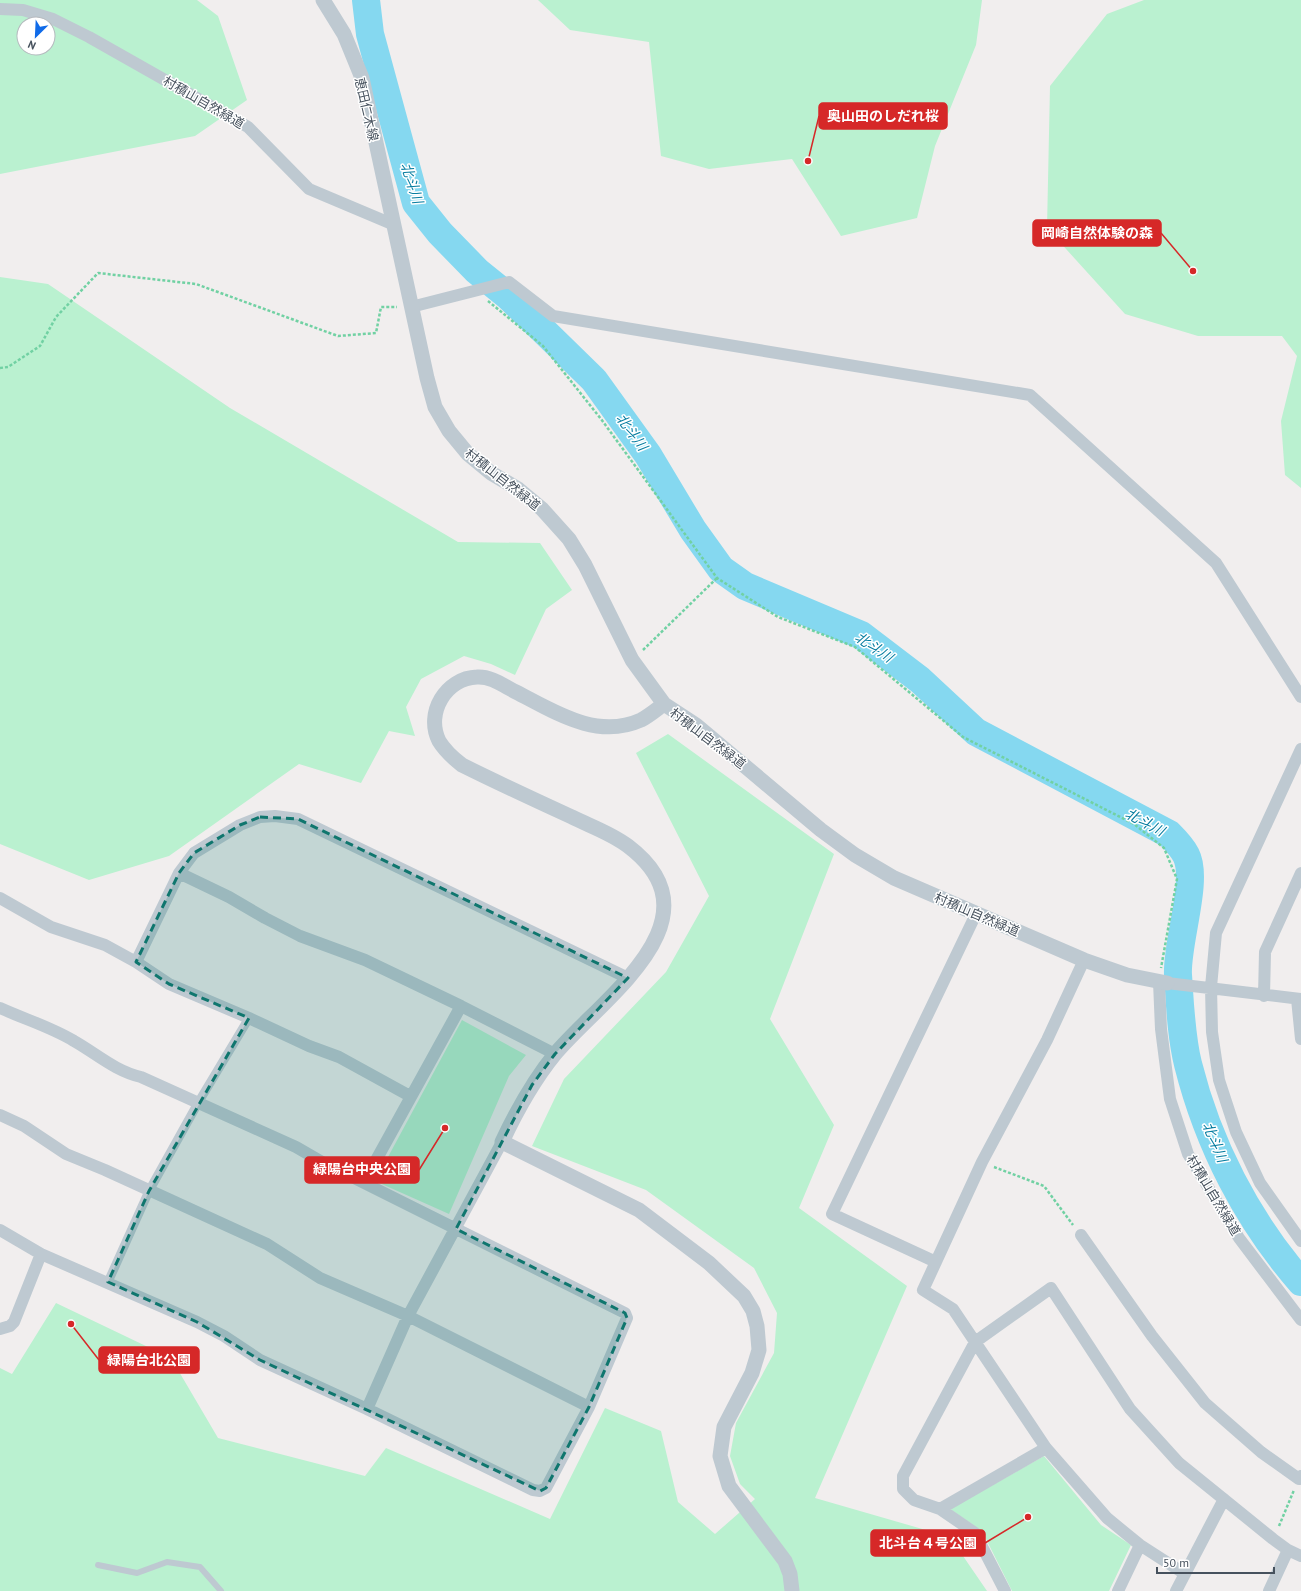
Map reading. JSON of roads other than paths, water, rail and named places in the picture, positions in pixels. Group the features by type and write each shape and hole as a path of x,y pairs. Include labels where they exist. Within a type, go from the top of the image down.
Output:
{"street":[{"name":"恵田仁木線","path":"323,0 344,34 362,78 392,224"},
{"name":"村積山自然緑道","path":"0,9 23,10 52,18 89,37 248,127 309,189 392,224 426,378 435,407 449,431 474,459 491,473 518,489 542,509 569,539 585,565 632,660 664,704 696,725 821,830 855,855 894,878 1084,960 1127,975 1163,982 1161,1029 1170,1099 1188,1154 1239,1238 1301,1320"},
{"path":"411,307 509,282 553,316 1030,395 1216,563 1301,697"},
{"path":"367,1409 408,1316 502,1142 519,1104 555,1054 628,978 654,943 662,921 663,897 661,888 649,865 629,847 614,836 462,765 451,756 440,741 435,726 434,716 440,700 451,686 462,680 477,677 498,682 576,722 600,727 632,724 643,719 664,704"},
{"path":"1299,1234 1260,1183 1236,1132 1220,1080 1206,986 1216,933 1301,750"},
{"path":"136,962 179,873 194,853 240,825 260,817 275,816 298,820 628,978"},
{"path":"1264,996 1265,952 1301,872"},
{"path":"179,873 229,897 264,918 300,936 365,960 461,1006 555,1054"},
{"path":"0,898 51,927 106,945 136,962 169,984 249,1018 309,1046 339,1057 410,1096"},
{"path":"936,1262 832,1214 976,914"},
{"path":"1084,960 1047,1040 982,1162 923,1290 953,1309 1046,1448 1107,1518 1140,1545 1185,1574"},
{"path":"1163,982 1206,986 1264,996 1299,999 1301,1039"},
{"path":"364,1182 410,1096 461,1006"},
{"path":"0,1008 75,1041 114,1068 127,1074 141,1077 296,1146 322,1162 625,1313 627,1318 589,1407 546,1488 540,1491 533,1490 367,1409 260,1360 224,1336 198,1322 41,1254 0,1230"},
{"path":"108,1282 149,1191 198,1103 249,1018"},
{"path":"0,1115 24,1126 66,1154 105,1170 267,1244 320,1278 408,1316 589,1407"},
{"path":"502,1142 639,1210 709,1263 744,1296 753,1311 757,1326 759,1350 752,1373 724,1427 720,1456 730,1486 785,1561 790,1574 792,1591"},
{"path":"1081,1235 1152,1336 1205,1403 1261,1452 1300,1477"},
{"path":"0,1329 10,1326 14,1322 41,1254"},
{"path":"1005,1591 975,1534 940,1509 914,1500 903,1489 903,1476 975,1342 1051,1288 1130,1409 1179,1463 1273,1539 1288,1550 1301,1556"},
{"path":"940,1509 1046,1448"},
{"path":"1176,1591 1224,1499"},
{"path":"1118,1591 1140,1545"},
{"path":"1269,1591 1288,1550"}],"lane":[{"path":"98,1565 137,1573 167,1562 200,1567 221,1591"}],"waterway":[{"name":"北斗川","path":"366,0 370,34 416,203 440,233 477,271 509,297 594,380 648,455 693,530 721,569 745,586 861,635 920,680 976,732 1169,834 1182,849 1186,855 1189,866 1190,880 1189,896 1178,962 1178,975 1182,1031 1188,1064 1196,1094 1218,1152 1247,1207 1263,1233 1301,1282"}],"place":[{"name":"奥山田のしだれ桜","path":"808,161"},
{"name":"岡崎自然体験の森","path":"1193,271"},
{"name":"緑陽台中央公園","path":"445,1128"},
{"name":"緑陽台北公園","path":"71,1324"},
{"name":"北斗台４号公園","path":"1028,1517"}]}
